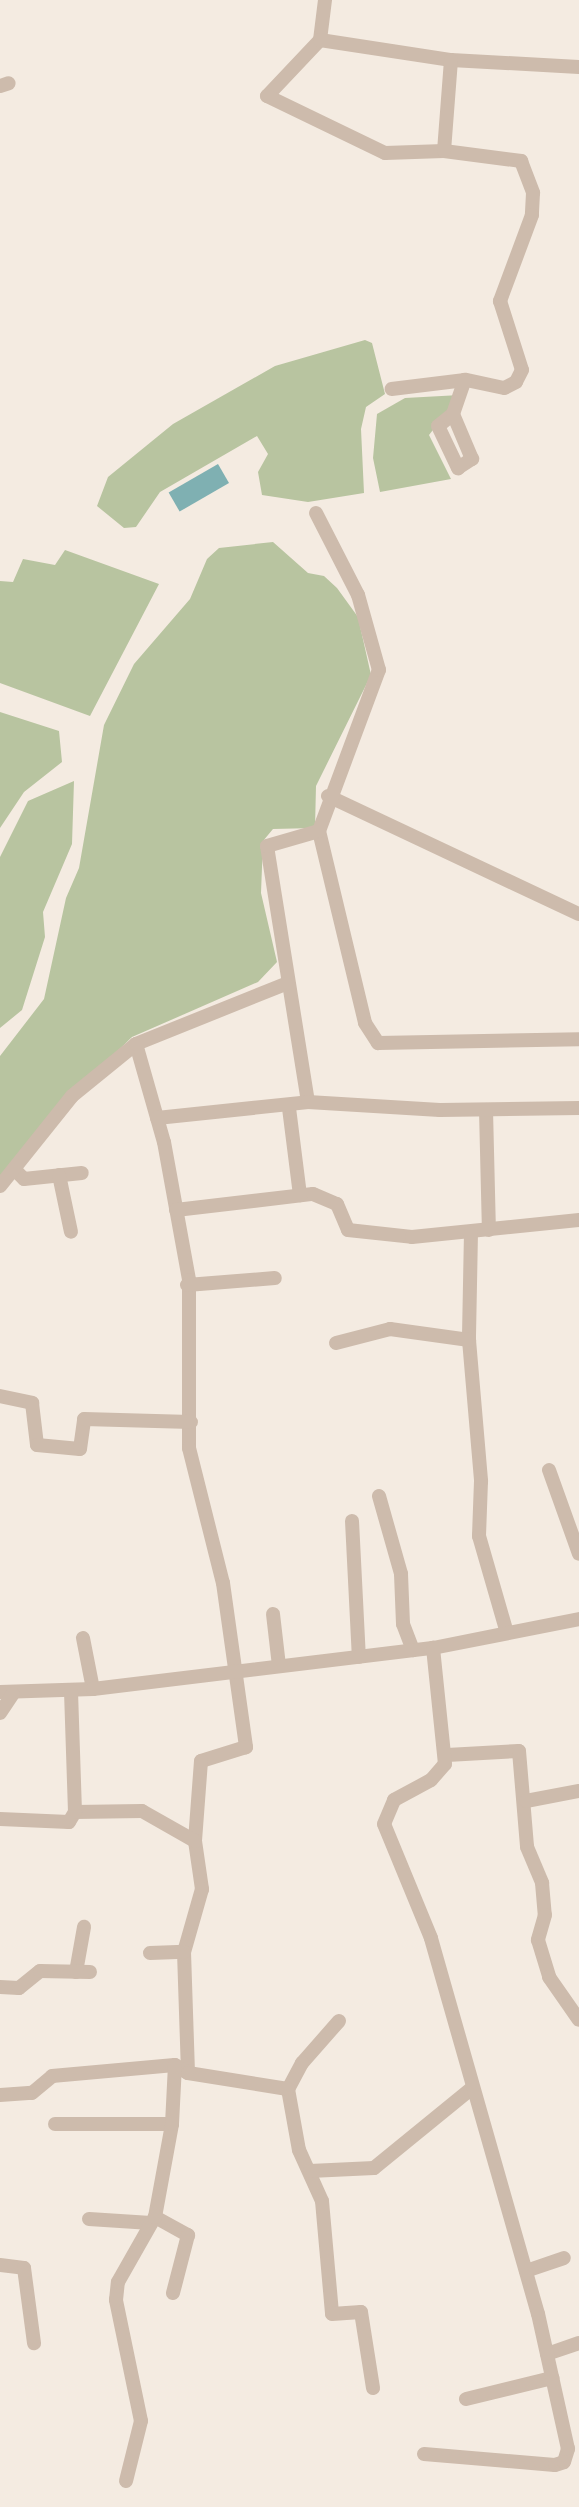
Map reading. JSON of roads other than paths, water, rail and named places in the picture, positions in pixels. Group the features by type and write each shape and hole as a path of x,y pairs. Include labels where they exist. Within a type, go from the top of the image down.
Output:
{"street":[{"path":"325,0 320,40 267,96 385,153 444,151 521,161 533,193 532,215 500,301 522,370 516,382 504,388 465,380 392,390"},
{"path":"320,40 451,60 579,67"},
{"path":"444,151 451,60"},
{"path":"453,414 465,380"},
{"path":"316,513 358,595 379,670 328,796 319,831 365,1023 377,1043 579,1039"},
{"path":"328,796 579,914"},
{"path":"308,1102 285,984 267,846 319,831"},
{"path":"0,1186 72,1096 136,1044 285,984"},
{"path":"136,1044 157,1118 176,1210 187,1285 191,1422 189,1448 205,1499 237,1672 246,1747 201,1762 195,1842 202,1889 184,1952 188,2073"},
{"path":"157,1118 289,1108 308,1102 486,1110 579,1108"},
{"path":"289,1108 300,1195"},
{"path":"486,1110 489,1230"},
{"path":"14,1169 24,1179 82,1173"},
{"path":"59,1175 71,1231"},
{"path":"176,1210 313,1194 337,1204 348,1230 412,1237 579,1220"},
{"path":"471,1232 469,1339 481,1481 479,1536 507,1633"},
{"path":"187,1285 275,1278"},
{"path":"336,1343 390,1329 469,1339"},
{"path":"0,1396 32,1404 37,1446 80,1449 84,1419 191,1422"},
{"path":"549,1470 579,1553"},
{"path":"379,1496 401,1574 403,1624 413,1650"},
{"path":"352,1521 359,1657"},
{"path":"273,1614 279,1667"},
{"path":"0,1713 7,1693 93,1689 433,1648 579,1619"},
{"path":"83,1638 93,1689"},
{"path":"424,2454 564,2462 568,2449 526,2271 471,2089 431,1938 384,1824 388,1806 431,1780 447,1755 433,1648"},
{"path":"0,1819 69,1822 75,1812 71,1690"},
{"path":"447,1755 519,1751 526,1801 527,1847 542,1883 542,1957 579,2020"},
{"path":"526,1801 579,1791"},
{"path":"75,1812 142,1811 195,1842"},
{"path":"0,1987 19,1988 40,1971 83,1972 84,1927"},
{"path":"150,1953 184,1952"},
{"path":"339,2021 302,2063 288,2089 299,2150 322,2201 332,2314 361,2312 373,2388"},
{"path":"126,2481 141,2421 116,2300 124,2265 153,2220 172,2124 175,2065"},
{"path":"0,2095 32,2093 52,2076 175,2065 188,2073 288,2089"},
{"path":"310,2171 374,2168 471,2089"},
{"path":"55,2124 172,2124"},
{"path":"89,2219 153,2220 188,2235 173,2292"},
{"path":"526,2271 564,2258"},
{"path":"0,2265 16,2263 28,2278 34,2343"},
{"path":"547,2354 579,2343"},
{"path":"466,2399 552,2378"}],"water":[{"path":"218,464 229,483 180,512 169,493"}]}
